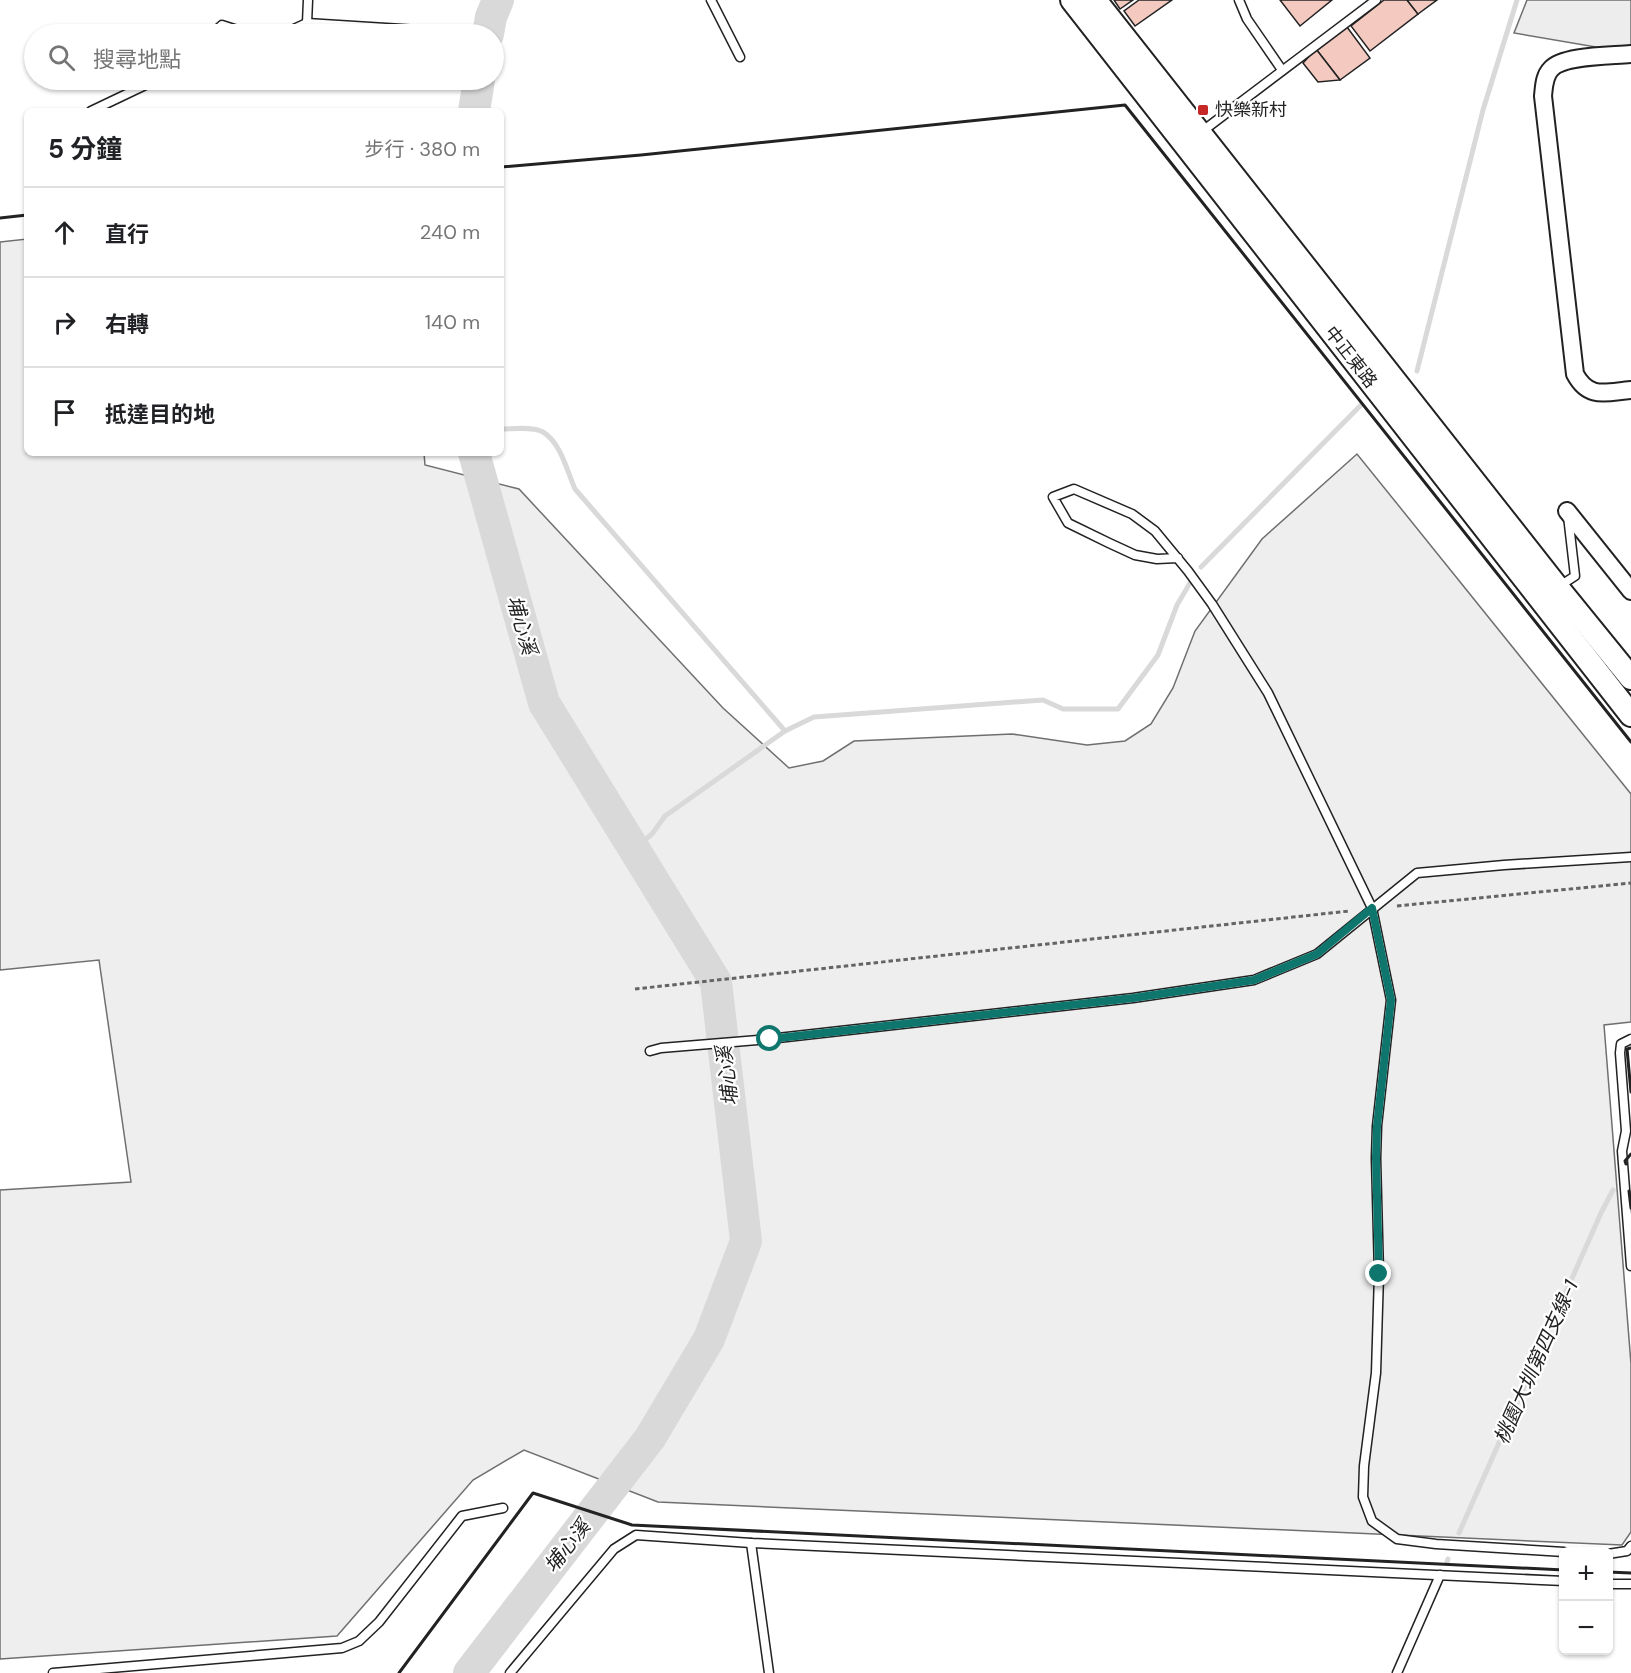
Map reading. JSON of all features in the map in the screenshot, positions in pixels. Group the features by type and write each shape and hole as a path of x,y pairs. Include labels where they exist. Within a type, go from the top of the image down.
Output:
{"main road":[{"name":"中正東路","path":"1072,0 1193,139 1550,594 1631,715"},
{"name":"中正東路","path":"1095,0 1193,139"},
{"name":"中正東路","path":"1550,594 1631,678"}],"street":[{"path":"1631,54 1562,61 1551,69 1544,81 1543,96 1575,374 1581,385 1596,393 1631,390"},
{"path":"1567,511 1631,591"}],"lane":[{"path":"308,0 307,23 323,24"},
{"path":"711,0 740,57"},
{"path":"1239,0 1247,19 1282,70"},
{"path":"1193,139 1376,0"},
{"path":"97,108 135,90"},
{"path":"1178,558 1157,559 1135,555 1068,523 1053,497 1074,489 1132,514 1155,531 1178,558 1212,604 1268,693 1372,908 1391,1000 1377,1126 1379,1274 1376,1373 1364,1466 1363,1497 1372,1521 1397,1539 1559,1552"},
{"path":"1550,594 1575,576 1567,511"},
{"path":"650,1051 1133,998 1254,980 1317,954 1417,873 1631,857"},
{"path":"1631,1038 1621,1044 1620,1053 1626,1131 1622,1151 1631,1266"},
{"path":"53,1673 342,1648 359,1641 379,1622 462,1516 503,1508"},
{"path":"510,1673 614,1549 636,1535 751,1543 1559,1581"},
{"path":"751,1543 769,1673"},
{"path":"1613,1553 1627,1551 1631,1546"},
{"path":"1397,1673 1440,1575"},
{"path":"1613,1584 1631,1584"}],"path":[{"path":"635,989 1372,908 1631,883"}],"shaded area":[{"path":"1527,0 1631,0 1631,53 1514,33"},
{"path":"24,239 24,456 424,456 425,465 519,489 723,708 789,768 823,761 854,741 1012,734 1087,745 1125,741 1151,724 1173,688 1195,631 1262,539 1357,454 1631,794 1631,1022 1604,1025 1631,1364 1631,1532 1622,1545 658,1502 524,1450 473,1480 337,1636 0,1659 0,1190 131,1182 99,960 0,970 0,242"}],"building":[{"path":"1114,0 1133,0 1120,9"},
{"path":"1139,0 1172,0 1135,26 1124,11"},
{"path":"1280,0 1332,0 1300,26"},
{"path":"1384,0 1407,0 1418,14 1370,51 1351,26"},
{"path":"1407,0 1437,0 1418,14"},
{"path":"1347,27 1370,58 1340,80 1316,49"},
{"path":"1316,49 1340,80 1318,82 1303,63"}],"waterway":[{"name":"埔心溪","path":"490,24 498,0"},
{"path":"1417,371 1483,110 1517,0"},
{"name":"埔心溪","path":"474,108 477,90"},
{"path":"1201,567 1361,405"},
{"path":"504,429 534,429 549,437 559,450 575,489 785,731"},
{"name":"埔心溪","path":"469,1673 650,1438 709,1339 746,1241 716,982 544,703 475,456"},
{"path":"634,849 652,834 665,816 785,731 814,717 1043,700 1063,709 1118,709 1158,655 1177,605 1190,583"},
{"name":"桃園大圳第四支線-1","path":"1459,1533 1613,1190"}],"wall":[{"path":"504,167 641,155 1125,105 1631,742"},
{"path":"0,218 24,215"},
{"path":"1631,1048 1627,1049 1631,1092"},
{"path":"1626,1164 1625,1161 1631,1154"},
{"path":"1629,1191 1631,1208"},
{"path":"399,1673 533,1493 632,1525 1559,1570"},
{"path":"1613,1572 1631,1573"}],"place":[{"name":"快樂新村","path":"1203,110"}],"route":[{"path":"770,1039 1133,998 1254,980 1317,954 1372,908 1391,1000 1377,1126 1379,1274"}]}
